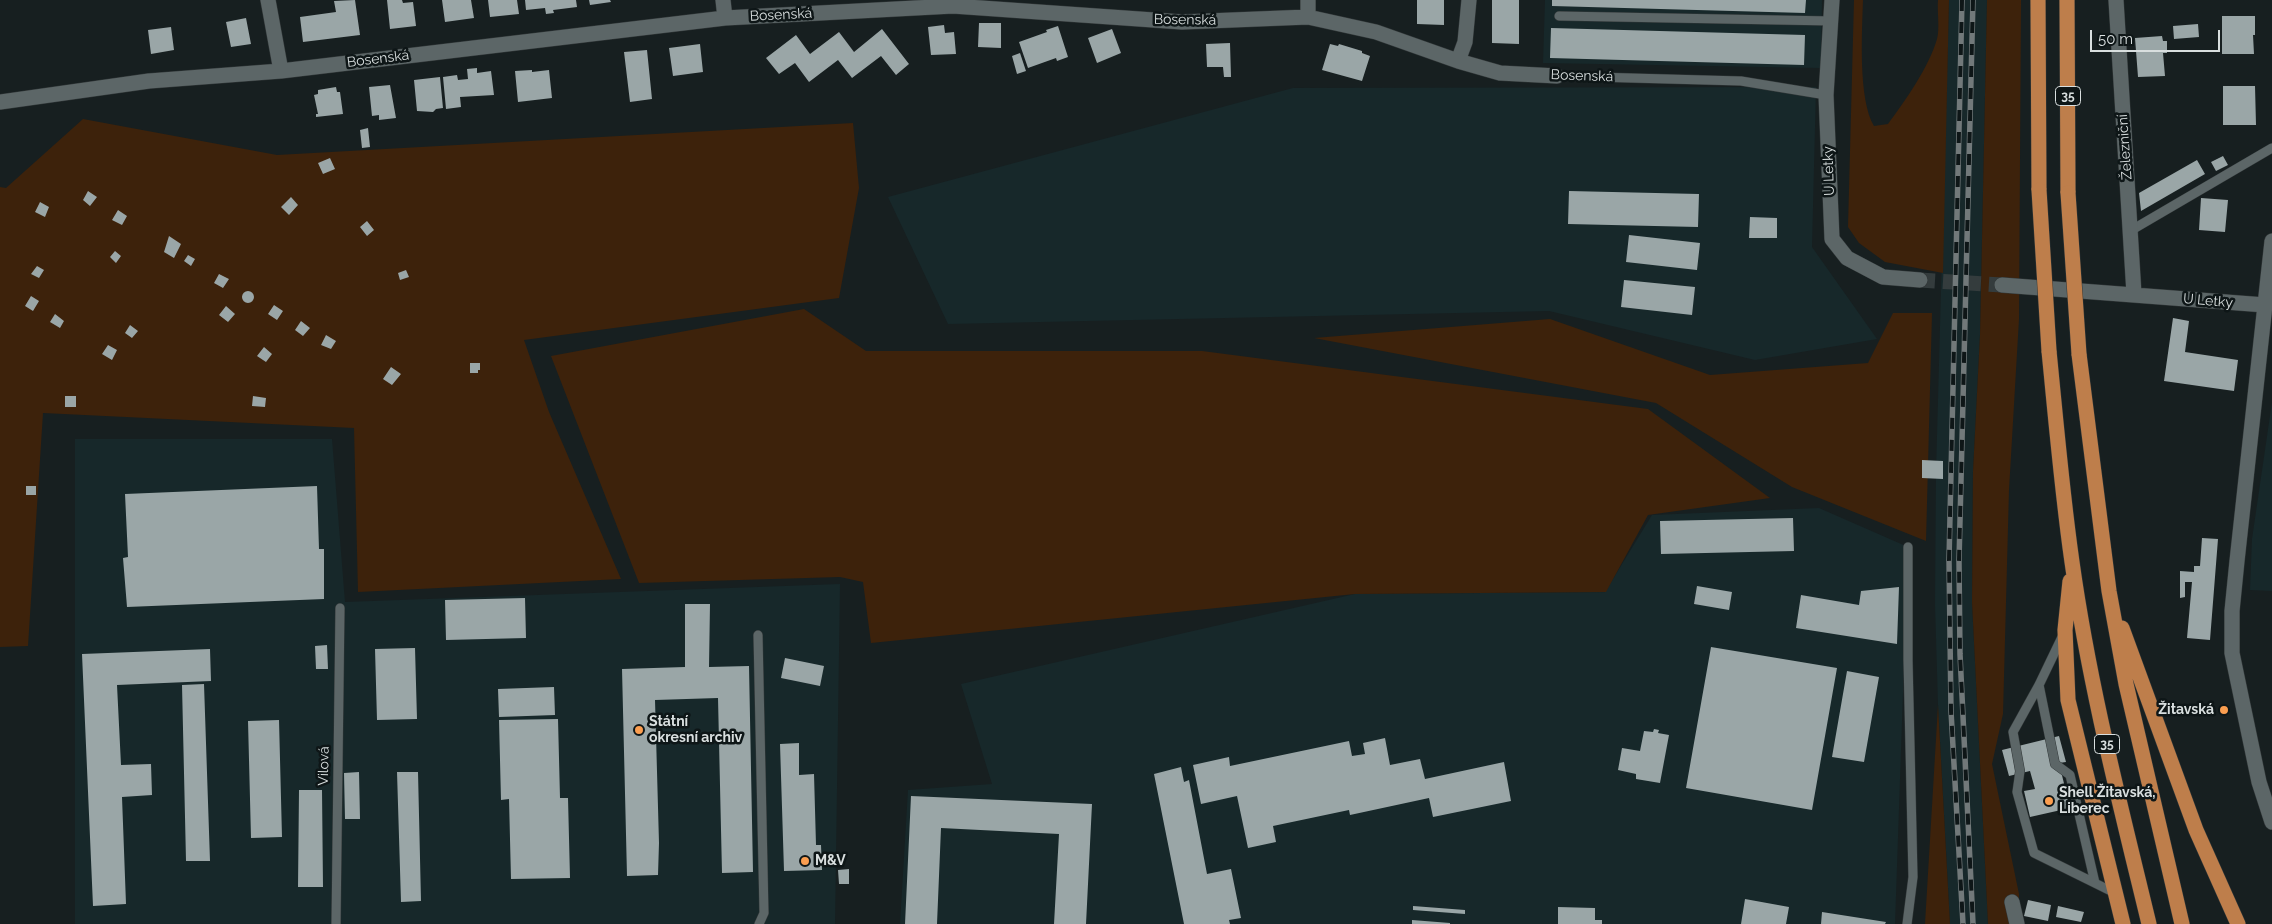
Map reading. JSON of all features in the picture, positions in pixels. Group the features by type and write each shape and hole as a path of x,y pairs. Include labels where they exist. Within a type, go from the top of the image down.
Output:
{"highway":[{"name":"35","path":"2038,0 2039,190 2049,351 2072,562 2095,690 2116,788 2149,924"},
{"name":"35","path":"2067,0 2068,192 2080,354 2109,592 2126,684 2182,924"},
{"path":"2072,562 2065,630 2068,700 2123,924"},
{"path":"2109,592 2196,830 2238,924"}],"street":[{"path":"268,0 281,71"},
{"path":"723,0 725,18"},
{"path":"1308,0 1308,18"},
{"path":"1458,61 1465,42 1469,0"},
{"name":"U Letky","path":"1832,0 1826,95 1832,239 1847,258 1883,277 1920,280"},
{"name":"Železniční","path":"2116,0 2134,294"},
{"name":"Bosenská","path":"0,102 149,81 281,71 725,18 952,6 1182,22 1308,18 1376,32 1458,61 1500,73 1557,76"},
{"path":"2272,241 2232,611 2232,652 2259,782 2272,822"},
{"name":"U Letky","path":"2002,286 2134,294 2265,305"},
{"path":"2012,902 2017,924"}],"lane":[{"path":"1559,16 1832,21"},
{"name":"Bosenská","path":"1557,76 1741,82 1826,95"},
{"path":"2130,231 2272,148"},
{"path":"1907,924 1912,877 1908,547"},
{"name":"Vilová","path":"336,924 340,608"},
{"path":"2065,630 2039,685 2013,732 2020,771 2017,792 2034,853 2116,894"},
{"path":"758,635 764,913 759,924"},
{"path":"2039,685 2055,764 2070,775 2095,884"}],"shaded area":[{"path":"1545,0 1822,0 1821,68 1543,63"},
{"path":"1854,0 1863,0 1863,83 1865,99 1874,126 1888,124 1916,83 1937,39 1938,0 1949,0 1943,273 1885,262 1859,243 1848,227"},
{"path":"1949,0 1987,0 1980,335 1973,471 1972,602 1988,924 1950,924 1938,705 1935,604 1936,472"},
{"path":"1987,0 2021,0 2019,319 2009,490 2003,714 1992,764 2019,894 2019,924 1988,924 1972,602 1973,471 1980,335"},
{"path":"1816,87 1812,247 1877,339 1755,360 1549,311 948,324 888,197 1293,88"},
{"path":"83,119 277,155 853,123 859,188 839,298 524,340 549,412 621,579 358,592 354,428 43,413 28,646 0,647 0,187 6,188"},
{"path":"804,309 866,351 1202,351 1648,409 1770,498 1648,515 1606,592 1355,594 871,643 863,582 840,577 639,583 551,356"},
{"path":"1893,313 1932,313 1926,541 1792,487 1656,403 1314,338 1550,319 1710,375 1868,363"},
{"path":"2272,402 2272,591 2250,590 2252,539"},
{"path":"75,439 332,439 345,602 840,584 835,924 75,924"},
{"path":"1819,508 1908,547 1895,924 900,924 908,790 992,784 961,684 1355,594 1605,592 1652,515"},
{"path":"1938,705 1950,924 1925,924 1926,907"}],"building":[{"path":"355,0 360,35 303,42 300,17 336,12 334,1"},
{"path":"387,0 402,0 403,3 413,2 416,26 390,29"},
{"path":"442,0 471,0 474,18 445,22"},
{"path":"488,0 517,0 519,14 490,17"},
{"path":"525,0 576,0 577,7 553,10 554,13 546,14 545,8 526,10"},
{"path":"589,0 610,0 611,2 590,5"},
{"path":"1417,0 1444,0 1444,25 1417,24"},
{"path":"1492,0 1519,0 1519,44 1492,43"},
{"path":"1552,0 1806,0 1805,13 1552,6"},
{"path":"2222,16 2255,16 2254,54 2222,54"},
{"path":"246,18 251,44 231,47 226,22"},
{"path":"979,23 1001,23 1001,48 978,47"},
{"path":"2198,24 2199,37 2174,39 2173,26"},
{"path":"944,25 945,33 954,32 956,54 931,55 928,27"},
{"path":"1058,26 1068,57 1057,61 1056,58 1028,68 1019,42"},
{"path":"171,27 174,50 151,54 148,30"},
{"path":"1551,28 1805,35 1804,65 1550,58"},
{"path":"882,29 909,64 896,75 881,56 852,78 838,60 809,82 795,63 779,74 766,58 796,35 810,54 839,32 854,52"},
{"path":"1112,29 1121,53 1097,63 1088,38"},
{"path":"2162,36 2163,41 2167,41 2167,53 2163,53 2165,76 2138,77 2135,38"},
{"path":"1230,43 1231,77 1224,77 1223,67 1207,67 1206,44"},
{"path":"700,44 703,72 673,76 669,48"},
{"path":"1330,44 1338,46 1339,44 1362,51 1362,53 1370,56 1362,81 1322,70"},
{"path":"647,50 652,99 630,102 624,52"},
{"path":"1020,53 1026,71 1017,74 1012,56"},
{"path":"477,68 477,73 491,71 494,95 460,97 461,107 446,109 443,77 457,75 458,80 468,79 467,69"},
{"path":"532,70 532,72 549,70 552,98 518,102 515,71"},
{"path":"440,77 443,108 436,109 433,112 417,111 414,80"},
{"path":"390,85 396,118 379,120 379,115 372,116 369,87"},
{"path":"2223,86 2255,86 2256,125 2223,125"},
{"path":"336,87 337,92 340,92 343,114 316,117 316,114 318,114 314,95 318,94 318,90"},
{"path":"368,128 370,147 362,148 360,130"},
{"path":"2223,156 2228,165 2216,171 2211,162"},
{"path":"330,158 335,169 323,174 318,163"},
{"path":"2197,160 2205,174 2141,211 2139,193"},
{"path":"88,191 97,197 90,206 83,200"},
{"path":"1569,191 1699,194 1698,227 1568,224"},
{"path":"291,197 298,205 289,215 281,207"},
{"path":"2201,198 2228,200 2225,232 2199,230"},
{"path":"40,202 49,207 45,217 35,212"},
{"path":"118,210 127,216 122,225 112,220"},
{"path":"1750,217 1777,218 1777,238 1749,238"},
{"path":"367,221 374,230 367,236 360,227"},
{"path":"1629,235 1700,243 1697,270 1626,262"},
{"path":"169,236 181,244 174,258 164,252"},
{"path":"115,251 121,256 116,263 110,257"},
{"path":"188,255 195,259 191,266 184,261"},
{"path":"37,266 44,270 39,278 31,274"},
{"path":"406,270 409,277 400,280 398,273"},
{"path":"219,274 229,279 223,288 214,283"},
{"path":"1624,280 1695,287 1692,315 1621,307"},
{"path":"248,291 254,297 248,303 242,297"},
{"path":"31,296 39,301 33,311 25,306"},
{"path":"274,305 283,311 277,320 268,314"},
{"path":"226,306 235,314 228,322 219,315"},
{"path":"55,314 64,321 60,328 50,322"},
{"path":"2173,318 2189,321 2185,352 2238,360 2234,391 2164,381"},
{"path":"301,321 310,328 303,336 295,330"},
{"path":"130,325 138,331 132,338 125,333"},
{"path":"326,335 336,341 331,349 321,345"},
{"path":"108,345 117,350 112,360 102,354"},
{"path":"264,347 272,354 266,362 257,356"},
{"path":"470,363 480,363 478,373 470,373"},
{"path":"391,367 401,374 392,385 383,379"},
{"path":"65,396 76,396 76,407 65,407"},
{"path":"253,396 266,398 265,407 252,406"},
{"path":"1922,460 1943,461 1943,479 1922,478"},
{"path":"26,486 36,486 36,495 26,495"},
{"path":"317,486 319,549 324,549 324,599 127,607 123,558 128,557 125,494"},
{"path":"1793,518 1794,551 1661,554 1660,521"},
{"path":"2202,538 2218,539 2210,640 2187,638 2192,582 2185,582 2185,597 2180,598 2180,571 2194,572 2194,566 2200,566"},
{"path":"1697,586 1732,592 1729,610 1694,604"},
{"path":"1899,587 1897,644 1796,628 1801,595 1859,605 1861,591"},
{"path":"525,598 526,638 446,640 445,600"},
{"name":"Státní okresní archiv","path":"685,604 710,604 709,667 749,666 753,872 722,873 718,698 655,700 659,843 658,875 627,876 622,669 685,667"},
{"path":"327,645 328,669 316,669 315,646"},
{"path":"1711,647 1837,668 1812,810 1686,788"},
{"path":"415,648 417,719 377,720 375,649"},
{"path":"210,649 211,681 117,685 121,765 151,764 152,795 122,797 126,904 93,906 82,654"},
{"path":"785,658 824,666 820,686 781,678"},
{"path":"1847,671 1879,677 1864,762 1832,757"},
{"path":"204,684 210,861 186,861 182,685"},
{"path":"554,687 555,715 499,717 498,689"},
{"path":"558,719 560,798 568,798 570,878 511,879 509,799 501,800 499,720"},
{"path":"279,720 282,837 251,838 248,721"},
{"path":"1654,729 1659,730 1658,733 1669,735 1660,783 1636,779 1636,774 1618,770 1622,748 1640,751 1644,731 1653,732"},
{"path":"2059,736 2066,762 2059,763 2070,808 2030,817 2024,791 2035,789 2030,771 2009,776 2002,750"},
{"path":"1385,738 1390,765 1420,759 1425,779 1504,762 1511,801 1433,817 1429,798 1350,815 1349,810 1273,826 1276,842 1248,848 1237,796 1201,804 1193,765 1229,757 1230,766 1349,741 1352,756 1365,754 1363,743"},
{"path":"799,743 799,775 814,774 816,845 821,845 822,870 784,871 780,744"},
{"path":"1181,767 1184,782 1189,780 1207,874 1231,869 1241,918 1229,920 1230,924 1184,924 1154,774"},
{"path":"359,772 360,819 345,819 344,773"},
{"path":"397,772 418,772 421,901 401,902"},
{"path":"299,790 322,790 323,887 298,887"},
{"path":"911,796 1092,804 1086,924 1054,924 1059,834 941,828 937,924 905,924"},
{"path":"849,869 849,884 839,884 838,870"},
{"path":"1745,899 1789,907 1786,924 1741,924"},
{"path":"2028,900 2051,905 2048,921 2024,916"},
{"path":"1413,906 1465,910 1465,914 1413,910"},
{"path":"2058,906 2084,912 2081,922 2056,917"},
{"path":"1558,907 1595,908 1595,920 1602,920 1602,924 1558,924"},
{"path":"1822,912 1886,922 1885,924 1821,924"},
{"path":"1412,920 1450,923 1450,924 1412,924"}],"tunnel":[{"path":"1920,280 2002,285"}],"railway":[{"path":"1962,0 1949,560 1951,711 1963,924"},
{"path":"1973,0 1959,561 1960,654 1973,924"}],"place":[{"name":"Žitavská","path":"2224,710"},
{"name":"Státní okresní archiv","path":"639,730"},
{"name":"Shell Žitavská, Liberec","path":"2049,801"},
{"name":"M&V","path":"805,861"}]}
